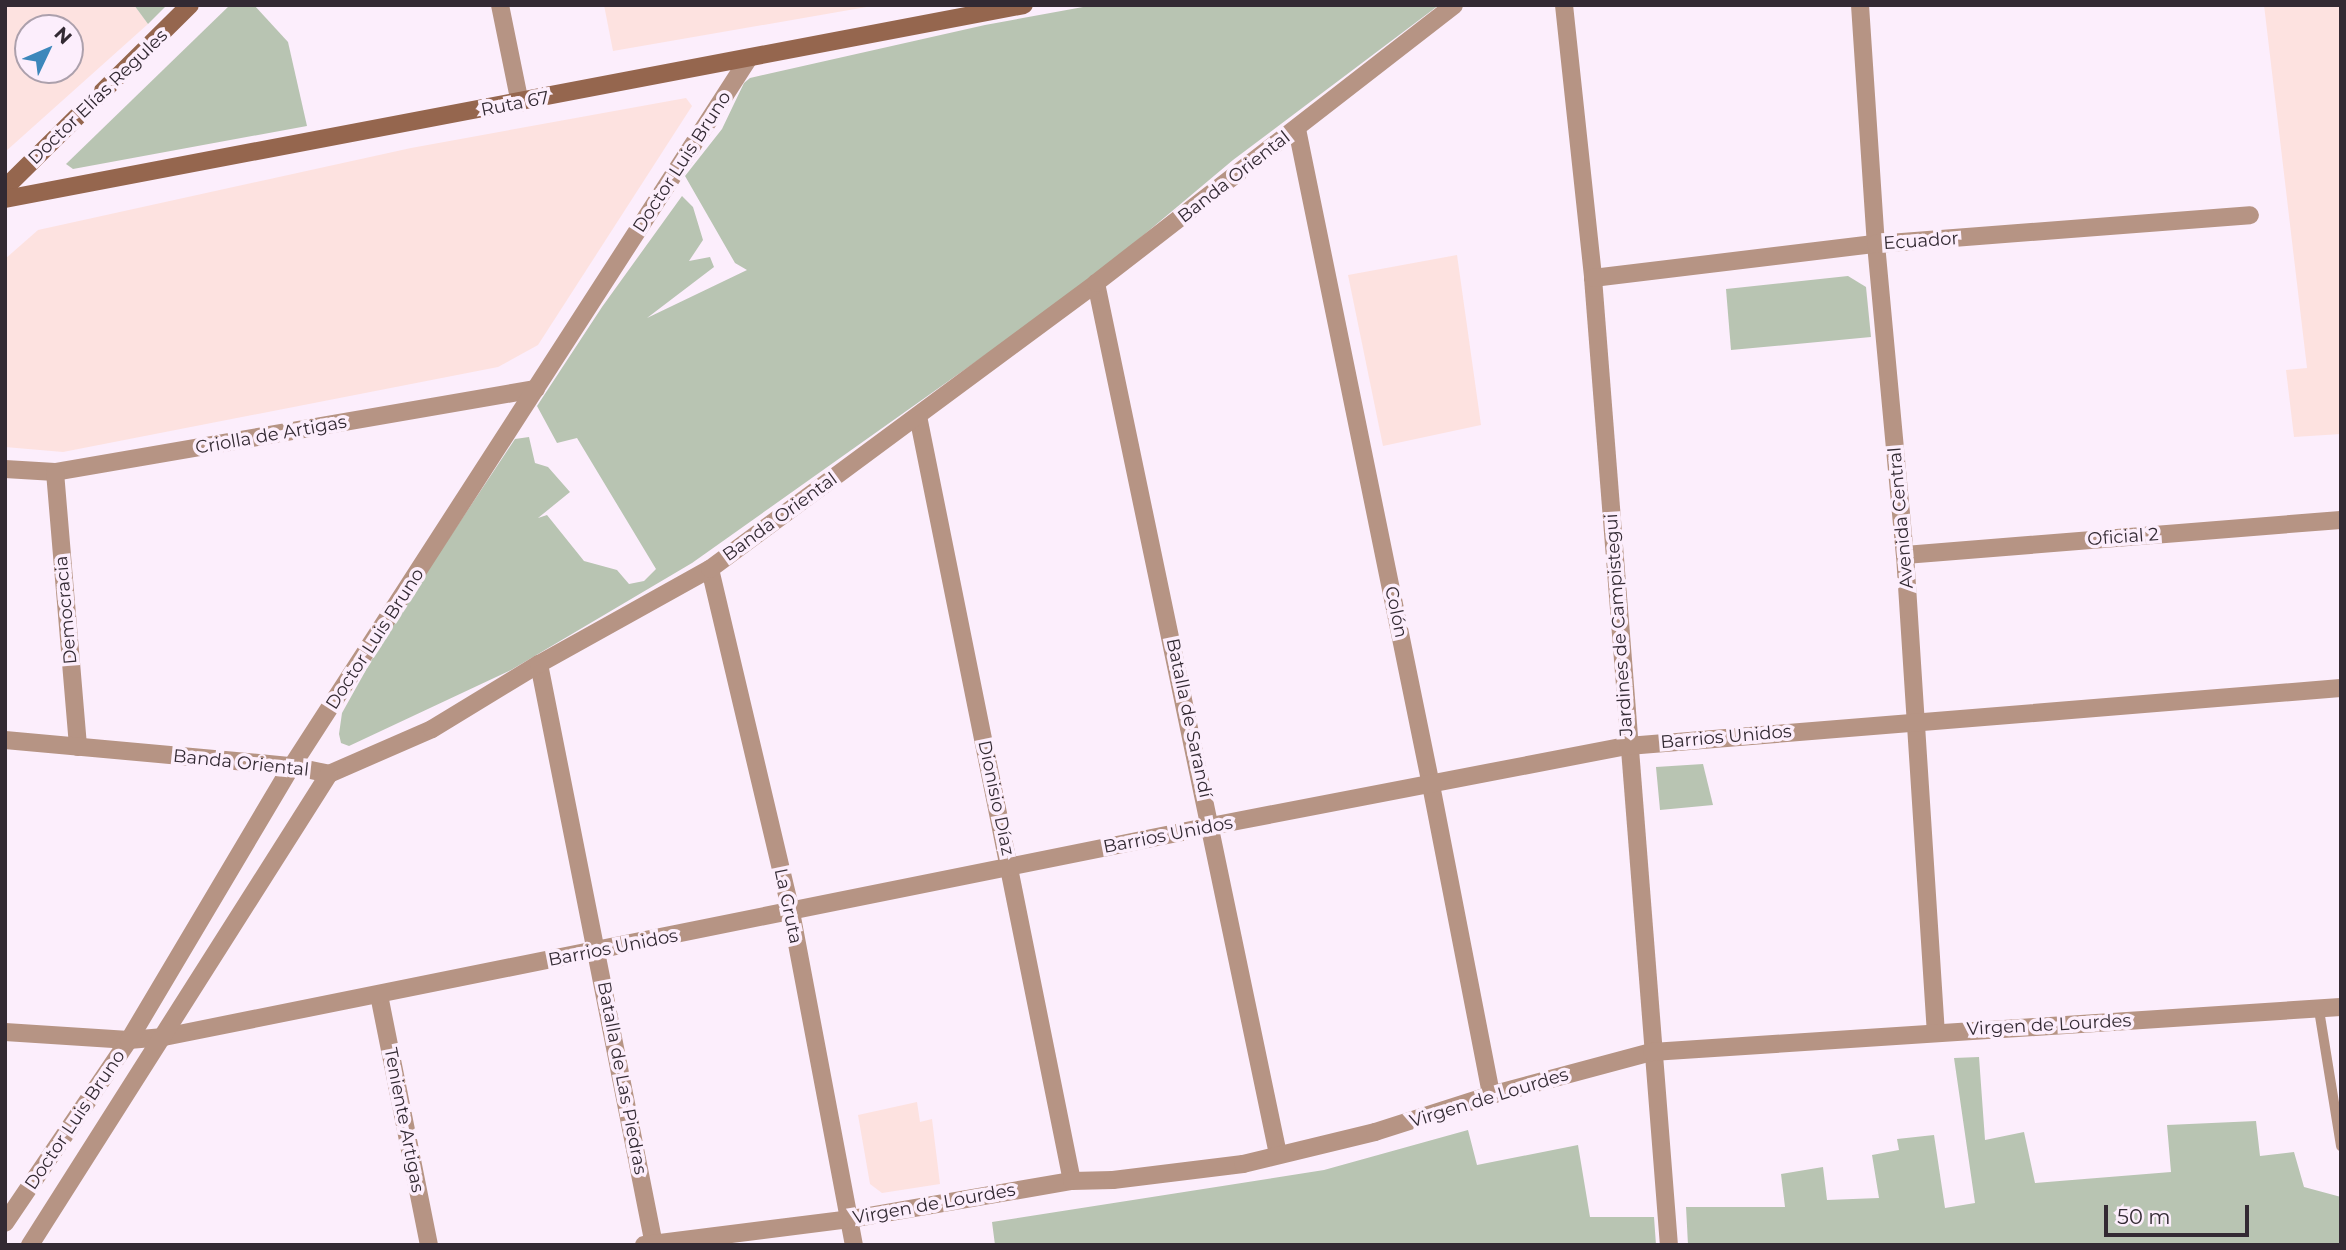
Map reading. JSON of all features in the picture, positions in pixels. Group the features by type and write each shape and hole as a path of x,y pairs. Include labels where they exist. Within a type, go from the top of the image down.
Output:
{"street":[{"name":"Doctor Elías Regules","path":"5,188 190,5"},
{"path":"500,5 520,103"},
{"name":"Ruta 67","path":"5,200 1024,5"},
{"name":"Banda Oriental","path":"5,740 292,766 329,774 432,729 539,664 710,569 1096,283 1454,5"},
{"name":"Jardines de Campistegui","path":"1564,5 1593,278 1669,1245"},
{"name":"Avenida Central","path":"1860,5 1876,244 1905,555 1936,1032"},
{"name":"Doctor Luis Bruno","path":"5,1223 129,1040 292,766 749,58"},
{"name":"Colón","path":"1297,129 1431,785 1491,1095"},
{"name":"Ecuador","path":"1593,278 1876,244 2250,215"},
{"name":"Batalla de Sarandí","path":"1096,283 1278,1154"},
{"name":"Criolla de Artigas","path":"5,469 55,472 536,389"},
{"name":"Dionisio Díaz","path":"918,416 1011,867 1072,1181"},
{"name":"Democracia","path":"55,472 78,747"},
{"name":"Oficial 2","path":"1905,555 2341,520"},
{"name":"La Gruta","path":"710,569 791,912 854,1245"},
{"name":"Batalla de Las Piedras","path":"539,664 597,951 651,1244"},
{"name":"Barrios Unidos","path":"5,1032 129,1040 164,1037 1211,826 1628,746 2341,688"},
{"name":"Doctor Luis Bruno","path":"30,1245 329,774"},
{"name":"Teniente Artigas","path":"379,995 429,1245"},
{"name":"Virgen de Lourdes","path":"651,1244 851,1219 1072,1181 1113,1180 1243,1164 1375,1132 1491,1095 1652,1052 2341,1007"}],"lane":[{"path":"2319,1010 2341,1146"}],"shaded area":[{"path":"5,5 134,5 148,24 84,81 84,14 14,14 14,84 81,84 5,152"},
{"path":"604,5 878,5 613,51"},
{"path":"2264,5 2341,5 2341,434 2294,437 2286,370 2307,368"},
{"path":"686,98 692,106 538,345 498,367 63,452 5,447 5,259 38,230 411,148"},
{"path":"1457,255 1481,425 1383,446 1348,275"},
{"path":"917,1102 920,1122 932,1119 940,1184 882,1193 870,1184 858,1115"}],"green space":[{"path":"134,5 167,5 148,24"},
{"path":"230,5 254,5 288,42 307,126 73,169 66,164"},
{"path":"1094,5 1439,5 1233,160 1084,285 692,563 511,670 349,746 341,743 339,734 342,713 390,627 515,439 529,437 535,463 548,467 570,492 538,518 547,515 584,561 617,570 629,584 644,581 656,569 577,438 557,443 537,406 602,307 682,196 693,207 703,240 689,261 710,257 714,267 647,318 747,270 735,263 685,176 722,129 744,83 750,78 985,25"},
{"path":"1848,276 1866,287 1871,337 1731,350 1726,289"},
{"path":"1703,764 1713,805 1660,810 1656,767"},
{"path":"1979,1057 1985,1140 2024,1132 2035,1183 2171,1172 2167,1125 2256,1121 2260,1156 2294,1152 2304,1187 2341,1197 2341,1245 1688,1245 1686,1207 1785,1207 1781,1174 1823,1167 1827,1200 1879,1198 1872,1155 1899,1150 1897,1139 1934,1135 1945,1208 1975,1203 1954,1058"},
{"path":"1468,1130 1477,1165 1578,1145 1590,1217 1654,1217 1656,1245 995,1245 992,1222 1324,1170"}]}
